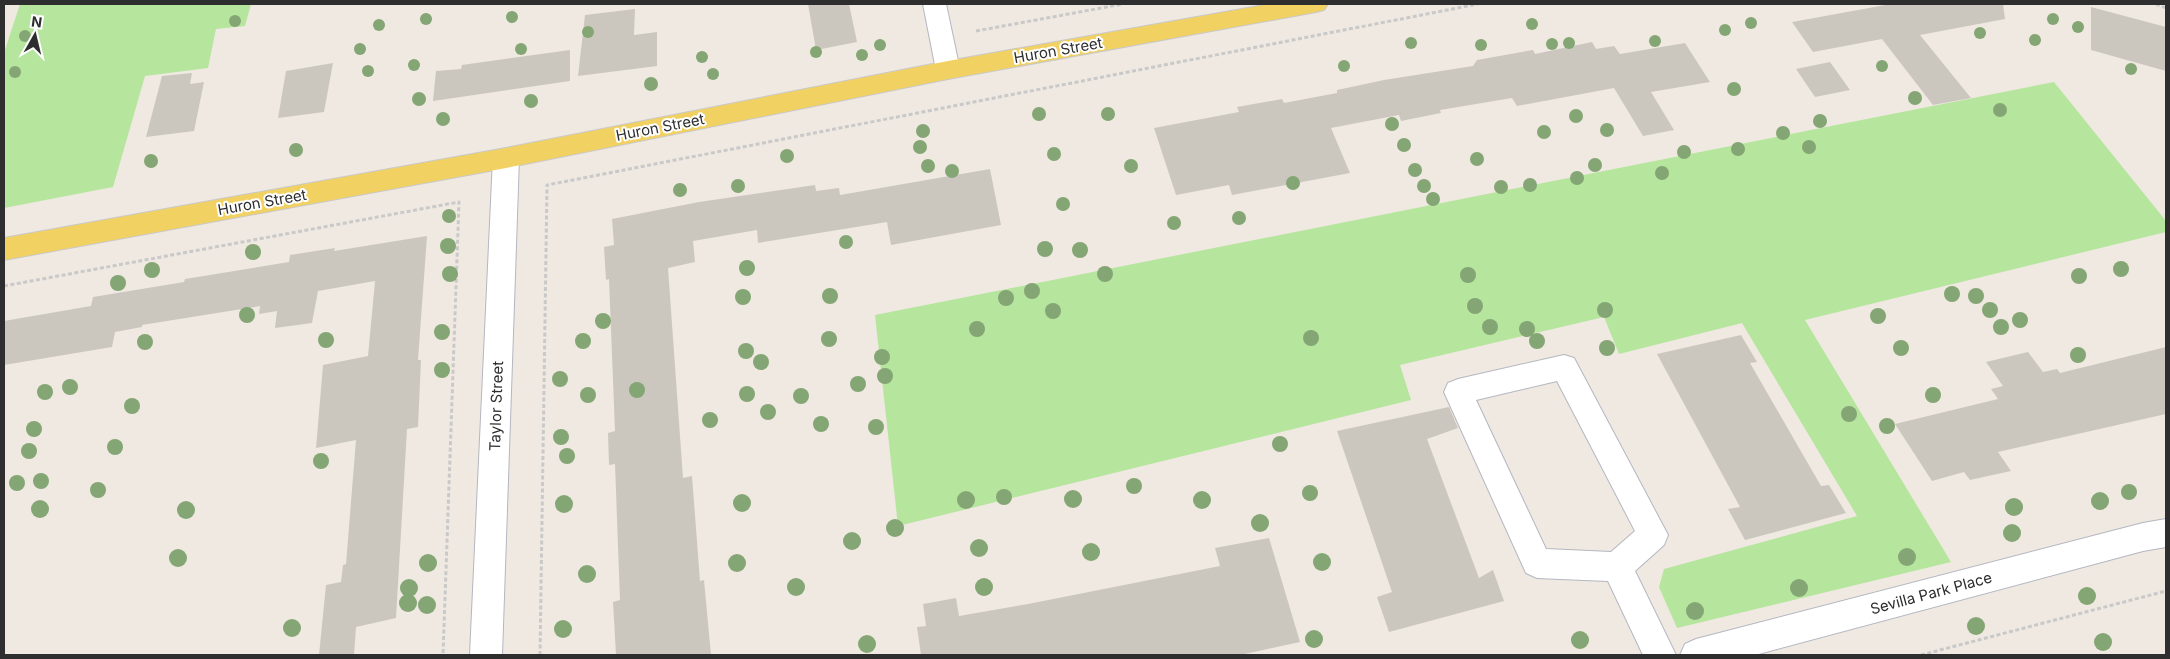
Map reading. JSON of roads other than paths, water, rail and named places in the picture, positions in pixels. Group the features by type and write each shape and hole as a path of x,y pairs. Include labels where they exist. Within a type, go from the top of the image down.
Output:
{"main road":[{"name":"Huron Street","path":"4,249 506,158 948,70 1316,4"}],"street":[{"path":"934,4 948,70"},
{"name":"Taylor Street","path":"486,655 506,158"},
{"path":"1564,367 1653,535 1617,567 1537,563 1458,392 1564,367"},
{"name":"Sevilla Park Place","path":"1696,655 2143,537 2166,533"},
{"path":"1617,567 1660,655"}]}
